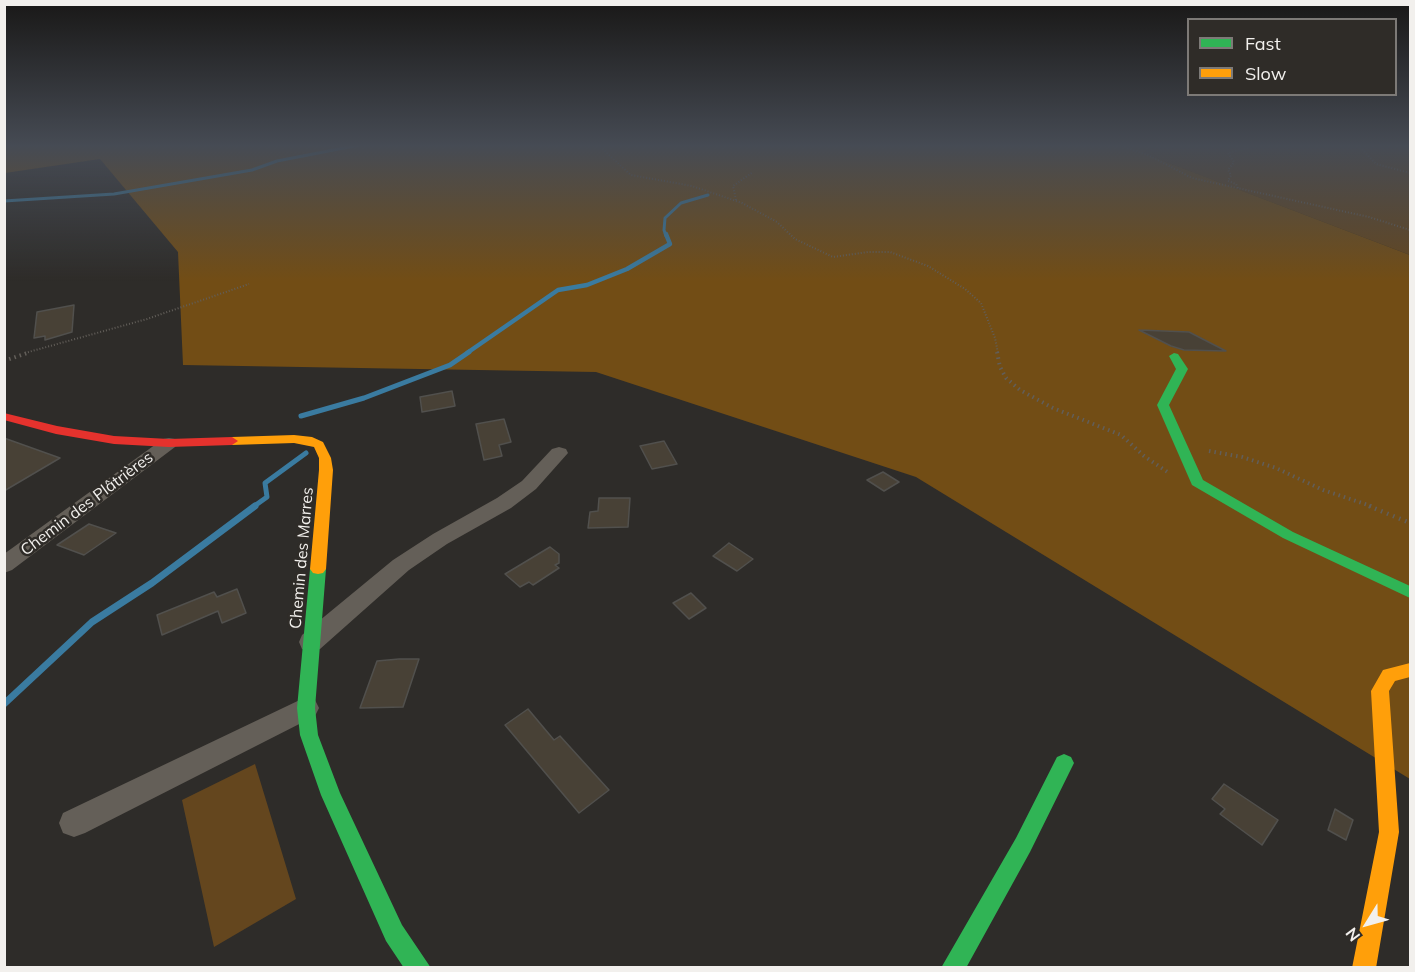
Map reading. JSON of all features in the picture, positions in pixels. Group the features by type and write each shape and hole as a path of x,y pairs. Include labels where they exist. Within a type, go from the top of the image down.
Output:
{"street":[{"path":"1174,356 1182,369 1163,405 1197,482 1288,534 1410,592"},
{"name":"Chemin des Marres","path":"4,416 56,430 114,440 169,443 294,439 312,441 319,445 325,458 326,470 306,708 309,735 331,795 394,933 419,968"},
{"name":"Chemin des Plâtrières","path":"4,565 169,443"},
{"path":"311,642 401,565 440,539 504,503 529,485 559,453"},
{"path":"1364,968 1389,832 1380,691 1389,675 1410,670"},
{"path":"74,823 306,708"},
{"path":"953,968 1023,845 1064,763"}],"path":[{"path":"705,190 736,201 777,222 795,239 833,257 868,252 890,252 908,257 950,279 981,303 995,338 1000,367 1006,378 1020,390 1053,408 1121,435 1144,456 1181,481 1197,482"},
{"path":"734,190 736,201"},
{"path":"1245,190 1369,217 1410,230"},
{"path":"4,361 28,352 147,320 204,297 249,284"},
{"path":"1182,444 1242,457 1410,523"}],"shaded area":[{"path":"126,190 1241,190 1410,255 1410,779 916,477 596,372 183,365 178,252"},
{"path":"1240,190 1410,190 1410,255"},
{"path":"255,764 296,899 214,947 182,800"}],"building":[{"path":"74,305 72,332 45,340 45,336 34,338 37,312"},
{"path":"1139,330 1189,332 1226,351 1184,350"},
{"path":"452,391 455,406 422,412 420,397"},
{"path":"504,419 511,442 499,445 502,456 484,460 476,424"},
{"path":"4,438 60,458 4,491"},
{"path":"664,441 677,464 652,469 640,446"},
{"path":"883,472 899,482 884,491 867,480"},
{"path":"599,498 630,498 628,527 588,528 590,512 598,511"},
{"path":"89,524 116,533 84,555 57,545"},
{"path":"729,543 753,559 737,571 713,556"},
{"path":"550,547 559,554 559,563 555,565 559,568 533,585 529,582 520,587 505,574"},
{"path":"237,589 246,613 222,623 218,611 162,635 157,615 214,592 217,597"},
{"path":"691,593 706,608 689,619 673,603"},
{"path":"419,659 403,707 360,708 377,661"},
{"path":"528,709 554,740 560,736 609,790 579,813 505,725"},
{"path":"1224,784 1278,820 1262,845 1220,814 1225,809 1212,799"},
{"path":"1335,809 1353,820 1346,840 1328,830"}],"waterway":[{"path":"4,201 114,194 135,190"},
{"path":"666,236 665,218 681,203 708,195"},
{"path":"467,353 558,290 587,285 627,269 670,244 666,234"},
{"path":"301,416 364,398 450,365 469,352"},
{"path":"253,507 267,497 265,483 306,453"},
{"path":"4,704 92,622 152,583 255,506"}],"traffic: fast":[{"path":"1174,356 1182,369 1163,405 1197,482 1288,535 1410,592"},
{"path":"318,569 306,708 309,735 331,795 394,933 419,968"},
{"path":"953,968 1023,845 1064,763"}],"traffic: slow":[{"path":"232,441 294,439 312,441 319,445 325,458 326,470 318,569"},
{"path":"1364,968 1389,832 1380,691 1389,675 1410,670"}],"traffic: jam":[{"path":"4,416 56,430 114,440 169,443 232,441"}]}
